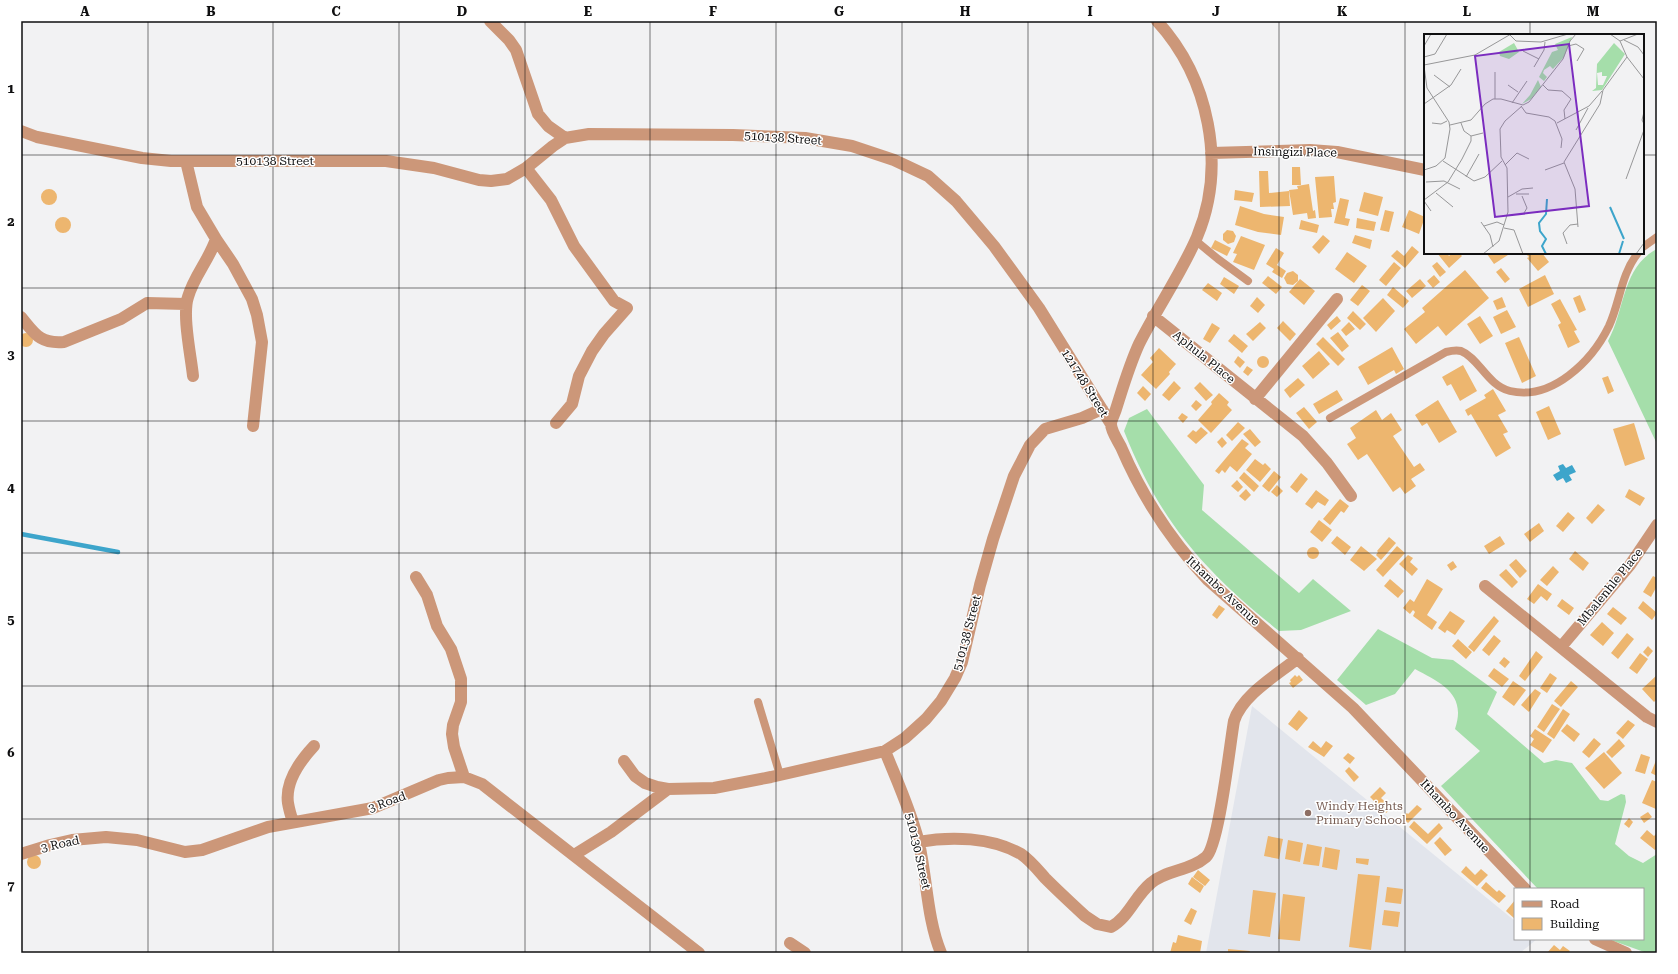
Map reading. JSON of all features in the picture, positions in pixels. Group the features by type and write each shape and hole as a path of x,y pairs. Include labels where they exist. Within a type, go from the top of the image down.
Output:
{"street":[{"path":"490,21 509,40 516,50 538,114 548,126 565,138"},
{"path":"1111,424 1128,367 1153,316 1195,240 1206,205 1210,182 1211,153 1204,106 1194,76 1171,38 1157,21"},
{"name":"510138 Street","path":"21,131 37,137 142,158 186,161 386,161 434,168 479,180 491,181 507,179 526,168 565,138 605,133 805,138 852,146 894,160 928,176 956,201 994,246 1039,308 1059,342"},
{"name":"Insingizi Place","path":"1211,153 1310,150 1337,152 1424,170"},
{"path":"186,161 197,207 233,264 252,299 260,330 261,354 256,381 254,426"},
{"path":"526,168 551,200 574,246 614,301 627,308 604,334 592,351 579,376 572,404 556,423"},
{"path":"193,376 186,304 191,288 205,264 216,239"},
{"path":"1255,399 1336,298"},
{"path":"21,317 39,338 44,341 57,343 64,342 110,323 147,303 186,304"},
{"name":"Aphula Place","path":"1153,316 1303,436 1327,463 1351,496"},
{"name":"121748 Street","path":"1059,342 1111,424"},
{"name":"510138 Street","path":"624,761 635,776 645,783 668,789 714,788 780,775 885,751 905,738 926,719 942,701 956,678 962,662 993,539 1014,476 1030,445 1045,429 1082,418 1102,409"},
{"name":"Ithambo Avenue","path":"1111,424 1142,491 1168,532 1187,558 1208,580 1354,708 1524,888"},
{"name":"Mbalenhle Place","path":"1561,647 1630,565 1657,525"},
{"path":"416,577 427,595 437,626 451,649 461,679 461,702 453,725 452,734 454,747 464,777"},
{"path":"1485,586 1647,717 1657,722"},
{"path":"918,842 936,838 961,839 985,841 1006,847 1022,855 1085,916 1096,924 1111,927 1124,918 1145,888 1152,881 1200,861 1211,851 1217,824 1234,721 1238,708 1298,658"},
{"path":"293,822 288,803 290,789 298,765 314,746"},
{"name":"510130 Street","path":"885,751 911,815 941,953"},
{"name":"3 Road","path":"21,854 50,844 72,840 106,837 137,840 174,850 202,850 252,831 373,808 439,780 455,776 464,777 482,784 699,953"},
{"path":"574,855 611,832 668,789"},
{"path":"1597,940 1626,953"},
{"path":"790,943 804,953"}],"lane":[{"path":"1644,246 1657,237"},
{"path":"1195,240 1218,260 1248,281"},
{"path":"1330,418 1446,352 1460,350 1471,357 1484,373 1509,390 1534,392 1547,389 1578,367 1600,341 1609,326 1625,275 1631,261 1637,254"},
{"path":"758,702 780,775"}],"shaded area":[{"name":"Windy Heights Primary School","path":"1252,706 1514,920 1514,940 1536,940 1520,953 1206,953"}],"green space":[{"path":"1657,249 1657,444 1608,341 1614,329 1631,278 1637,267 1646,257"},
{"path":"1147,409 1204,485 1202,510 1299,593 1313,579 1351,611 1301,630 1279,631 1228,587 1187,543 1153,492 1138,463 1124,431 1129,418"},
{"path":"1378,629 1432,658 1453,660 1497,692 1487,714 1544,763 1556,760 1572,763 1600,800 1608,801 1621,794 1625,795 1626,802 1615,844 1629,856 1643,863 1657,854 1657,953 1647,953 1611,940 1644,940 1644,888 1537,888 1441,786 1480,751 1455,729 1458,717 1457,707 1454,698 1442,685 1415,669 1395,694 1366,705 1337,680"}],"water":[{"path":"1563,464 1566,468 1572,465 1576,472 1569,475 1572,480 1566,483 1563,478 1557,481 1553,475 1560,471 1558,466"}],"building":[{"path":"1292,167 1300,167 1301,185 1292,185"},
{"path":"1259,171 1268,171 1269,193 1289,191 1290,206 1260,207"},
{"path":"1334,176 1336,202 1333,203 1334,209 1331,209 1332,217 1319,218 1315,177"},
{"path":"1309,184 1313,211 1315,210 1316,218 1308,219 1307,213 1293,215 1289,190 1298,189 1297,186"},
{"path":"49,189 56,194 57,197 52,204 49,205 42,200 41,197 46,190"},
{"path":"1235,190 1254,193 1252,202 1234,200"},
{"path":"1364,192 1383,197 1378,216 1359,211"},
{"path":"1340,198 1349,200 1345,218 1350,219 1348,226 1334,223"},
{"path":"1240,206 1264,214 1284,217 1281,235 1258,232 1235,225"},
{"path":"1385,210 1394,212 1389,232 1380,230"},
{"path":"1409,210 1424,217 1419,234 1402,227"},
{"path":"63,217 70,222 71,225 66,232 63,233 56,228 55,225 60,218"},
{"path":"1357,218 1376,222 1374,231 1356,228"},
{"path":"1301,220 1319,225 1317,233 1299,229"},
{"path":"1227,230 1233,231 1236,236 1234,242 1228,244 1223,240 1223,234"},
{"path":"1323,235 1330,241 1319,254 1312,247"},
{"path":"1355,235 1372,240 1370,249 1352,243"},
{"path":"1241,236 1265,245 1254,270 1233,262 1237,254 1233,253"},
{"path":"1215,240 1231,248 1227,256 1211,248"},
{"path":"1412,246 1419,252 1405,268 1391,256 1397,250 1404,256"},
{"path":"1276,248 1284,253 1277,265 1286,271 1282,278 1272,272 1274,269 1266,264"},
{"path":"1347,252 1367,266 1354,283 1335,269"},
{"path":"1438,254 1448,254 1449,256 1451,254 1460,254 1462,256 1449,268"},
{"path":"1487,254 1509,254 1494,264"},
{"path":"1526,254 1543,254 1549,262 1538,271 1527,258 1529,257"},
{"path":"1394,262 1401,268 1386,286 1379,280"},
{"path":"1437,262 1446,272 1440,277 1432,266"},
{"path":"1501,268 1510,279 1505,283 1496,272"},
{"path":"1465,270 1489,298 1446,336 1438,326 1416,344 1404,329 1425,312 1422,308"},
{"path":"1293,271 1298,275 1298,281 1293,285 1287,284 1284,278 1287,273"},
{"path":"1434,275 1440,282 1433,288 1427,281"},
{"path":"1545,275 1554,294 1528,307 1519,289"},
{"path":"1268,276 1282,287 1276,294 1262,283"},
{"path":"1224,277 1239,286 1234,294 1220,284"},
{"path":"1300,279 1315,291 1304,305 1289,292"},
{"path":"1420,279 1426,286 1412,298 1406,291"},
{"path":"1208,283 1222,293 1217,301 1202,290"},
{"path":"1362,285 1370,291 1358,306 1350,300"},
{"path":"1393,287 1409,301 1403,308 1387,295"},
{"path":"1580,295 1586,310 1579,313 1573,298"},
{"path":"1257,297 1265,305 1258,313 1250,306"},
{"path":"1502,297 1506,307 1497,310 1493,301"},
{"path":"1383,298 1395,311 1376,332 1363,318"},
{"path":"1560,299 1577,330 1574,331 1580,342 1568,348 1558,325 1561,323 1551,304"},
{"path":"1507,310 1516,327 1501,334 1493,317"},
{"path":"1353,311 1366,324 1360,330 1347,318"},
{"path":"1337,316 1341,321 1331,330 1327,325"},
{"path":"1480,316 1493,336 1480,344 1467,324"},
{"path":"1283,321 1296,334 1290,341 1277,328"},
{"path":"1260,322 1266,328 1253,341 1246,334"},
{"path":"1349,322 1355,329 1346,336 1341,330"},
{"path":"1212,323 1220,328 1210,343 1203,339"},
{"path":"1338,332 1349,346 1342,352 1330,338"},
{"path":"26,333 31,335 33,340 31,345 26,347 21,345 19,340 21,335"},
{"path":"1234,334 1248,346 1242,353 1228,341"},
{"path":"1323,337 1345,359 1338,366 1316,344"},
{"path":"1519,337 1536,376 1522,383 1505,343"},
{"path":"1392,347 1404,369 1396,374 1394,370 1368,385 1358,367"},
{"path":"1159,348 1176,364 1169,372 1170,374 1156,389 1141,375 1153,362 1150,358"},
{"path":"1319,351 1330,364 1313,379 1302,366"},
{"path":"1238,356 1245,362 1240,368 1234,362"},
{"path":"1263,356 1267,358 1269,362 1267,366 1263,368 1259,366 1257,362 1259,358"},
{"path":"1463,365 1477,391 1460,401 1451,384 1447,386 1442,377"},
{"path":"1247,366 1253,370 1248,376 1243,372"},
{"path":"1608,376 1614,391 1608,394 1602,378"},
{"path":"1298,378 1305,385 1290,398 1284,390"},
{"path":"1174,381 1181,388 1169,401 1162,395"},
{"path":"1200,382 1213,395 1206,401 1194,388"},
{"path":"1143,386 1151,394 1145,401 1137,393"},
{"path":"1493,389 1506,411 1498,415 1508,432 1503,434 1511,448 1496,457 1471,414 1468,416 1465,410 1486,398 1484,395"},
{"path":"1337,390 1343,400 1319,414 1313,404"},
{"path":"1219,393 1229,402 1227,405 1232,410 1211,433 1198,420 1212,404 1211,402"},
{"path":"1196,400 1202,405 1196,411 1191,406"},
{"path":"1438,400 1457,432 1439,443 1427,423 1422,426 1415,415"},
{"path":"1549,406 1561,434 1548,440 1536,412"},
{"path":"1304,407 1317,422 1309,429 1296,413"},
{"path":"1376,410 1382,420 1391,413 1402,430 1393,436 1414,467 1420,463 1425,470 1411,479 1416,486 1405,494 1400,487 1393,492 1367,454 1358,460 1347,444 1356,438 1350,428"},
{"path":"1182,413 1188,417 1183,423 1178,418"},
{"path":"1238,422 1245,428 1232,441 1226,435"},
{"path":"1634,423 1645,459 1625,466 1613,429"},
{"path":"1201,427 1208,433 1196,444 1187,436 1193,430 1196,432"},
{"path":"1250,429 1261,442 1255,447 1243,434"},
{"path":"1222,437 1227,443 1222,448 1217,442"},
{"path":"1242,439 1249,444 1245,448 1252,454 1237,472 1230,466 1225,473 1222,470 1219,474 1215,471"},
{"path":"1255,459 1263,465 1265,463 1271,469 1260,482 1246,470"},
{"path":"1274,471 1281,477 1269,492 1262,486"},
{"path":"1244,472 1259,486 1254,492 1239,478"},
{"path":"1301,473 1308,479 1297,493 1290,487"},
{"path":"1237,480 1243,487 1238,492 1231,486"},
{"path":"1277,485 1283,491 1277,497 1271,492"},
{"path":"1246,489 1251,495 1245,501 1239,496"},
{"path":"1629,489 1645,498 1640,506 1625,497"},
{"path":"1316,490 1329,500 1325,506 1318,502 1312,509 1305,504"},
{"path":"1340,499 1349,506 1344,513 1341,511 1330,525 1323,519"},
{"path":"1598,504 1605,510 1592,524 1586,518"},
{"path":"1568,512 1575,518 1563,532 1556,526"},
{"path":"1319,520 1332,530 1322,542 1310,532"},
{"path":"1539,523 1544,531 1530,542 1524,534"},
{"path":"1337,536 1351,547 1345,555 1331,543"},
{"path":"1500,536 1505,544 1489,554 1484,546"},
{"path":"1389,537 1396,543 1381,560 1376,555 1378,552 1377,551"},
{"path":"1361,546 1377,559 1364,571 1350,560"},
{"path":"1397,546 1405,553 1383,577 1376,570"},
{"path":"1313,547 1317,549 1319,553 1317,557 1313,559 1309,557 1307,553 1309,549"},
{"path":"1575,551 1589,563 1583,571 1569,559"},
{"path":"1408,555 1413,558 1410,562 1418,569 1412,576 1399,564"},
{"path":"1516,559 1527,571 1520,578 1509,565"},
{"path":"1453,561 1457,567 1451,571 1447,565"},
{"path":"1553,566 1559,572 1547,586 1540,580"},
{"path":"1506,569 1518,582 1512,588 1499,575"},
{"path":"1653,576 1657,578 1657,586 1651,597 1643,592"},
{"path":"1390,579 1404,591 1398,598 1384,586"},
{"path":"1427,579 1443,589 1427,615 1437,622 1432,630 1413,616 1415,612 1413,610 1410,614 1403,608 1410,599 1414,602"},
{"path":"1538,584 1552,594 1547,601 1541,596 1534,604 1527,599"},
{"path":"1562,599 1574,608 1569,615 1557,606"},
{"path":"1643,601 1657,613 1652,620 1638,608"},
{"path":"1219,605 1225,609 1217,619 1212,615"},
{"path":"1613,607 1627,618 1621,625 1607,614"},
{"path":"1450,611 1465,621 1455,635 1447,630 1445,633 1438,628"},
{"path":"1494,616 1499,621 1474,652 1468,647"},
{"path":"1602,622 1614,633 1603,646 1590,635"},
{"path":"1627,633 1634,639 1618,659 1611,653"},
{"path":"1494,635 1501,641 1489,656 1482,650"},
{"path":"1458,639 1472,652 1466,659 1452,646"},
{"path":"1648,646 1653,651 1648,657 1643,652"},
{"path":"1536,651 1543,657 1525,681 1519,676"},
{"path":"1640,653 1648,659 1637,674 1629,668"},
{"path":"1504,657 1510,662 1505,668 1499,663"},
{"path":"1494,668 1509,679 1502,687 1488,676"},
{"path":"1550,673 1557,678 1547,693 1540,688"},
{"path":"1295,675 1297,677 1299,675 1303,680 1293,688 1289,683"},
{"path":"1657,675 1657,699 1654,702 1642,689"},
{"path":"1513,681 1526,690 1514,706 1502,697"},
{"path":"1571,681 1578,687 1561,707 1554,701"},
{"path":"1535,689 1541,693 1529,712 1521,705"},
{"path":"1552,704 1560,709 1544,732 1537,727"},
{"path":"1563,709 1570,714 1554,739 1547,734"},
{"path":"1299,710 1308,718 1297,731 1288,724"},
{"path":"1628,720 1635,725 1623,739 1616,733"},
{"path":"1567,724 1580,734 1574,742 1561,731"},
{"path":"1535,729 1552,740 1543,753 1530,745 1534,739 1530,736"},
{"path":"1594,738 1601,744 1589,758 1582,752"},
{"path":"1619,739 1625,746 1612,758 1606,752"},
{"path":"1313,741 1321,748 1326,741 1333,746 1324,757 1308,747"},
{"path":"1604,752 1622,773 1604,789 1585,768"},
{"path":"1348,753 1355,758 1350,764 1343,758"},
{"path":"1641,754 1650,757 1645,774 1635,771"},
{"path":"1657,758 1657,776 1651,773"},
{"path":"1349,767 1359,777 1354,782 1345,771"},
{"path":"1652,780 1657,782 1656,809 1642,803"},
{"path":"1380,787 1386,793 1381,798 1392,808 1386,813 1370,797"},
{"path":"1417,805 1422,809 1408,823 1402,817 1407,813 1408,814"},
{"path":"1648,812 1652,817 1644,823 1640,817"},
{"path":"1629,818 1633,822 1629,828 1624,824"},
{"path":"1414,821 1428,834 1439,823 1443,828 1427,844 1409,827"},
{"path":"1647,830 1654,836 1657,833 1657,848 1655,850 1640,838"},
{"path":"1268,836 1283,839 1279,859 1264,856"},
{"path":"1440,837 1452,850 1445,856 1434,843"},
{"path":"1288,840 1303,843 1300,862 1285,859"},
{"path":"1307,844 1322,847 1319,866 1303,864"},
{"path":"1325,847 1340,850 1337,870 1322,867"},
{"path":"31,855 37,855 41,859 41,865 37,869 31,869 27,865 27,859"},
{"path":"1356,858 1369,859 1368,865 1356,863"},
{"path":"1466,866 1475,875 1481,869 1488,875 1477,886 1461,872"},
{"path":"1198,870 1210,880 1205,886 1193,877"},
{"path":"1358,874 1380,876 1371,950 1349,947"},
{"path":"1192,877 1204,886 1200,893 1188,884"},
{"path":"1486,882 1497,892 1499,890 1506,896 1499,903 1481,888"},
{"path":"1387,887 1403,889 1401,904 1385,902"},
{"path":"1253,890 1276,893 1270,937 1248,934"},
{"path":"1283,894 1305,897 1300,941 1278,939"},
{"path":"1514,901 1514,918 1506,911"},
{"path":"1191,908 1197,911 1191,925 1184,921"},
{"path":"1384,910 1400,912 1398,927 1382,925"},
{"path":"1178,935 1202,941 1200,953 1170,953 1173,942 1176,943"},
{"path":"1554,945 1560,950 1563,946 1570,951 1568,953 1547,953"},
{"path":"1228,949 1250,951 1249,953 1228,953"}],"waterway":[{"path":"21,534 118,552"}],"place":[{"name":"Windy Heights Primary School","path":"1308,813"}]}
